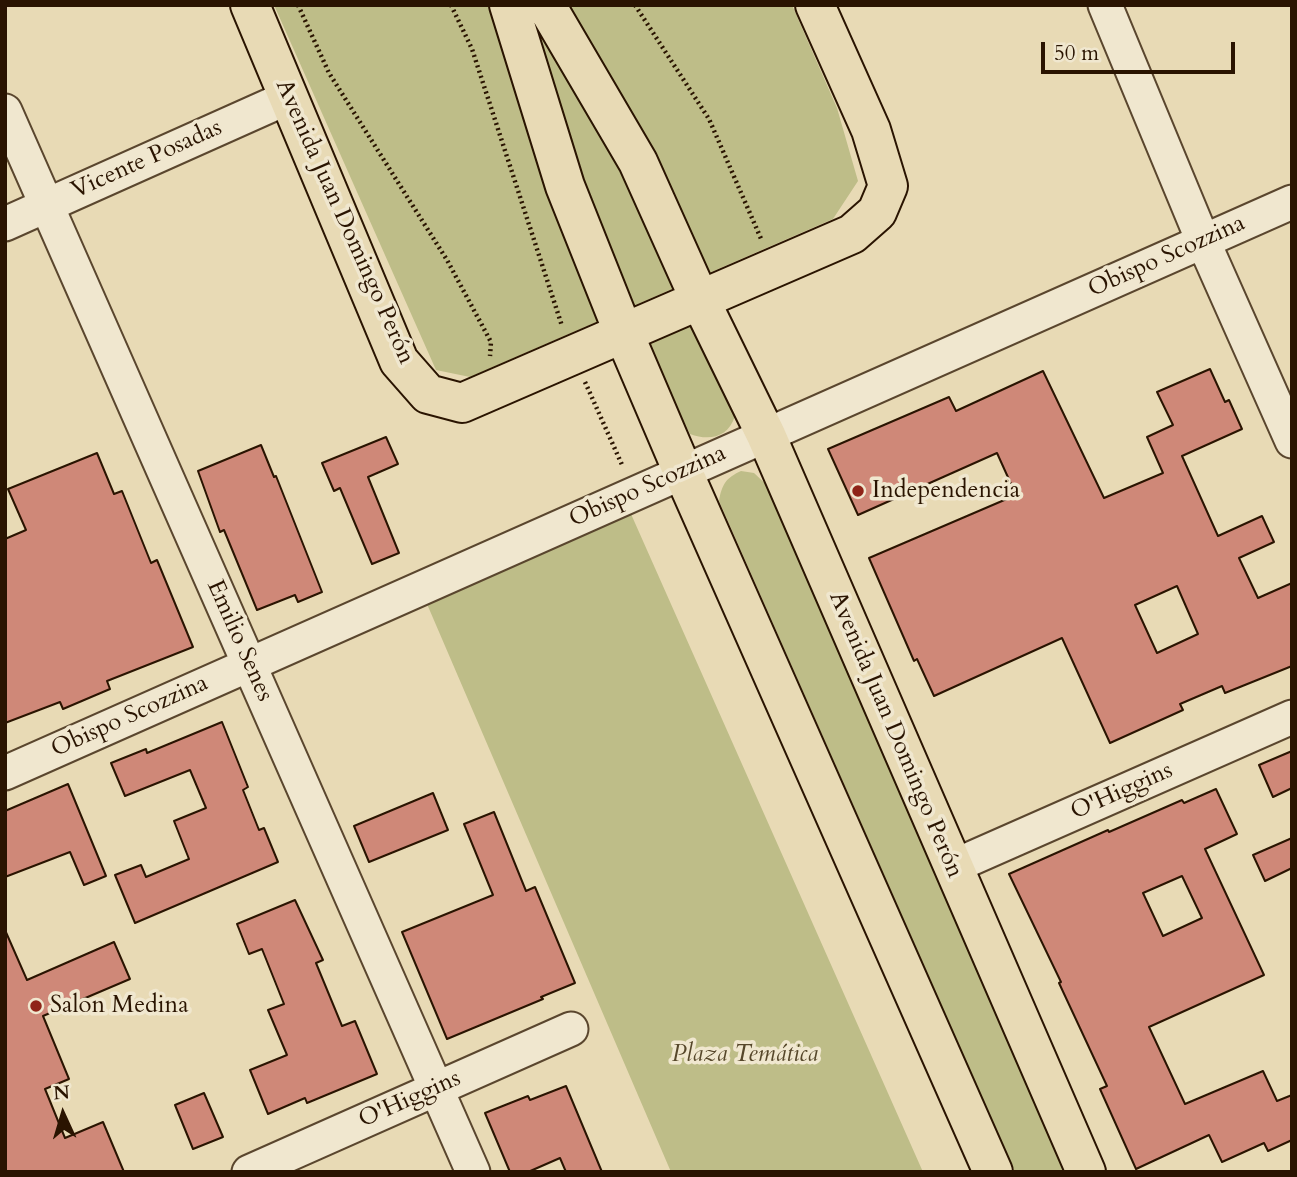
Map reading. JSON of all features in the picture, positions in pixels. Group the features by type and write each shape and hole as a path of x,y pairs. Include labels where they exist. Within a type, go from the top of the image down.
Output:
{"main road":[{"name":"Avenida Juan Domingo Perón","path":"250,5 399,361 428,394 462,403 700,300"},
{"path":"509,5 565,186 624,334 993,1172"},
{"name":"Avenida Juan Domingo Perón","path":"547,5 638,162 700,300 766,435 1086,1172"},
{"path":"700,300 852,234 877,212 888,186 871,130 815,5"}],"street":[{"path":"1105,5 1203,241 1292,441"},
{"name":"Vicente Posadas","path":"5,224 289,97"},
{"name":"Emilio Senes","path":"5,111 473,1172"},
{"name":"Obispo Scozzina","path":"5,773 1292,202"},
{"name":"O'Higgins","path":"952,867 1292,717"},
{"name":"O'Higgins","path":"249,1172 571,1029"}],"path":[{"path":"298,5 329,73 447,260 491,342 488,392"},
{"path":"451,5 472,49 551,294 574,356 635,494"},
{"path":"635,5 709,119 774,268"}],"green space":[{"path":"274,5 792,5 837,108 858,181 833,219 470,377 436,370"},
{"path":"692,320 735,416 728,429 717,436 690,434 650,353 650,341"},
{"path":"741,471 754,473 770,488 1072,1172 1015,1172 719,501 726,482"},
{"name":"Plaza Temática","path":"631,514 923,1172 671,1172 427,604"}],"building":[{"path":"1210,369 1225,402 1229,400 1242,429 1182,456 1218,536 1262,516 1274,542 1239,558 1258,598 1292,583 1292,666 1225,693 1222,686 1180,704 1183,710 1110,743 1062,638 934,696 917,659 914,661 869,558 1016,495 997,453 858,515 828,449 949,397 956,411 1043,371 1104,498 1163,473 1147,437 1173,425 1157,392","holes":["1177,586 1198,634 1157,653 1135,605"]},
{"path":"386,437 398,464 368,477 399,553 372,564 340,488 334,491 322,463"},
{"path":"261,445 322,592 298,602 295,595 257,610 224,530 220,532 198,471"},
{"path":"97,453 114,494 122,491 151,563 157,560 193,647 107,681 110,689 63,709 60,702 5,723 5,539 26,530 8,489"},
{"path":"222,722 248,787 243,790 259,830 264,828 278,862 135,923 115,875 141,865 146,877 189,859 174,821 206,808 190,770 125,796 111,763 146,749 147,753"},
{"path":"1292,751 1292,788 1273,797 1259,765"},
{"path":"68,784 106,876 84,885 70,852 5,877 5,811"},
{"path":"1216,789 1237,834 1205,849 1264,975 1149,1027 1185,1104 1263,1071 1277,1101 1292,1095 1292,1140 1268,1151 1264,1143 1222,1162 1209,1135 1136,1169 1100,1089 1107,1086 1009,874 1108,830 1109,832 1182,800 1184,803","holes":["1182,876 1202,918 1163,936 1143,893"]},
{"path":"433,793 448,830 369,862 354,826"},
{"path":"494,812 526,891 535,887 575,983 447,1039 402,932 493,895 464,824"},
{"path":"1292,838 1292,868 1265,881 1253,855"},
{"path":"295,900 323,960 316,963 342,1026 355,1021 377,1074 307,1103 305,1098 268,1114 250,1070 287,1055 268,1010 284,1004 262,949 249,954 237,924"},
{"path":"5,930 27,980 114,942 130,979 43,1016 69,1079 45,1089 65,1138 103,1122 124,1172 5,1172"},
{"path":"566,1086 602,1172 566,1172 560,1158 528,1172 510,1172 485,1113 528,1096 530,1100"},
{"path":"204,1093 223,1137 193,1149 175,1105"}],"place":[{"name":"Independencia","path":"858,491"},
{"name":"Salon Medina","path":"36,1006"}]}
